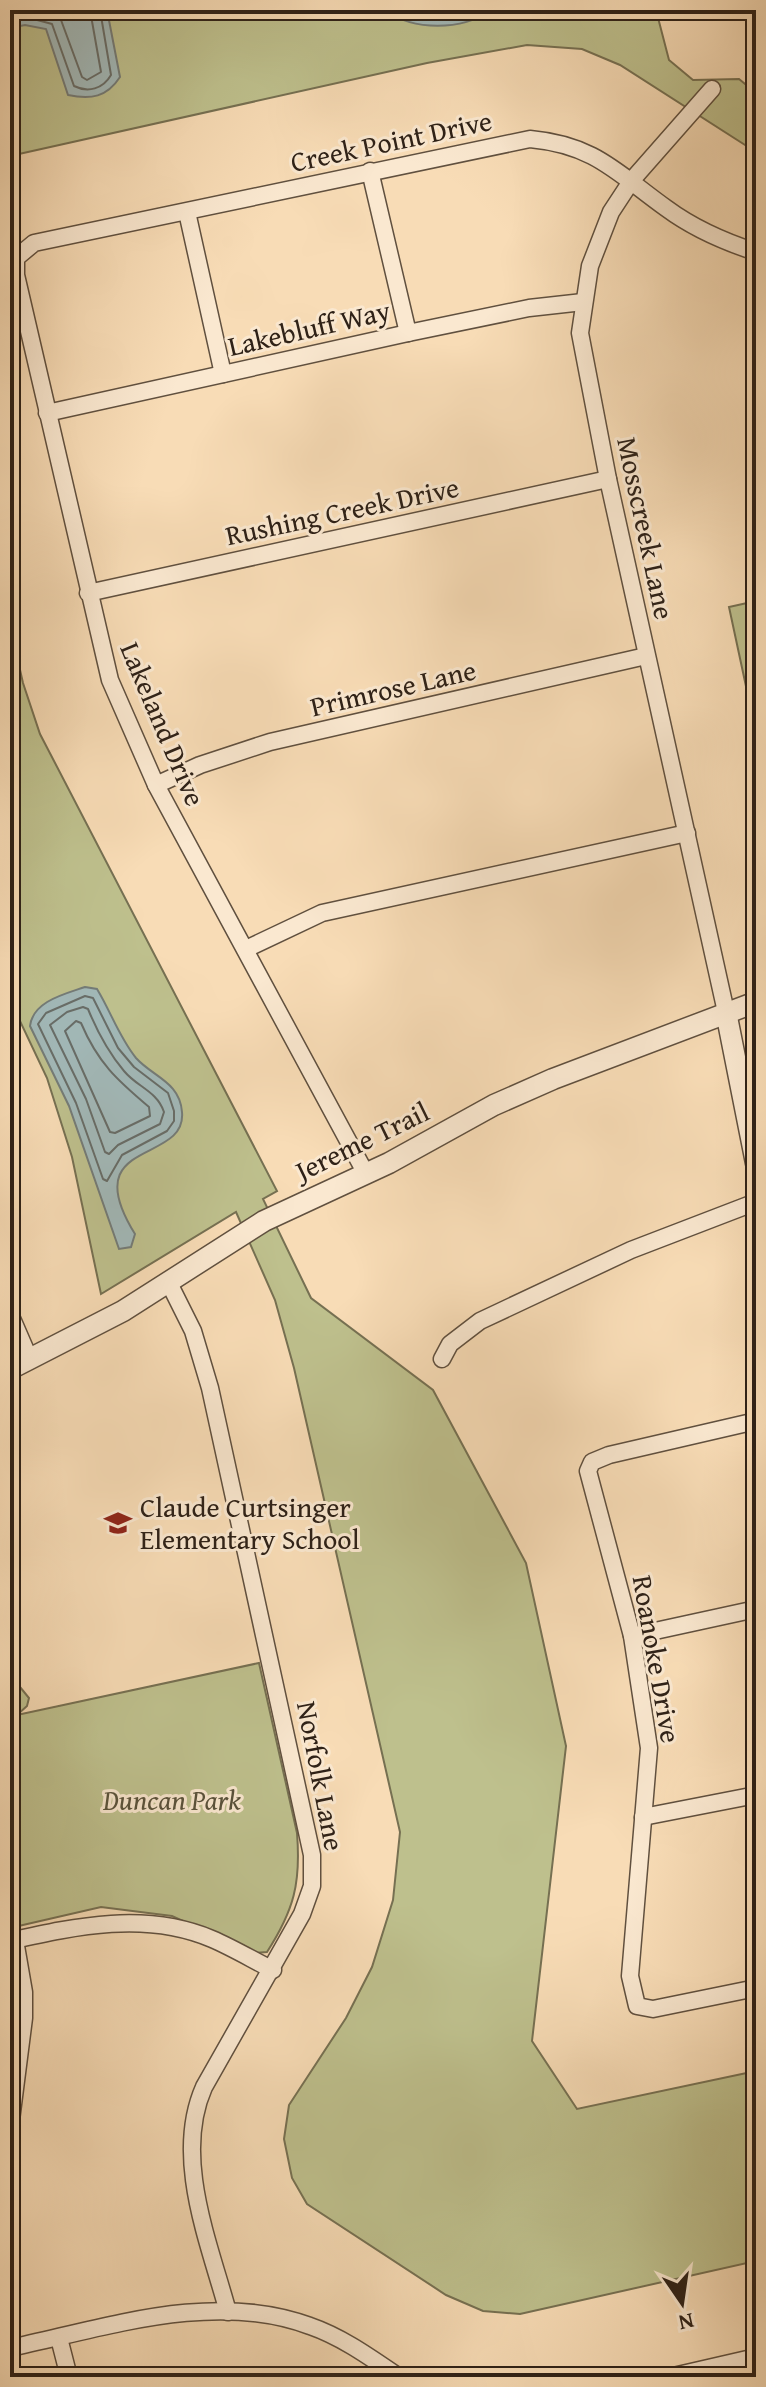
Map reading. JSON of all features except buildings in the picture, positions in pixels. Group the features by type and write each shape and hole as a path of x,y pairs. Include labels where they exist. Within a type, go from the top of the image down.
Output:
{"street":[{"name":"Mosscreek Lane","path":"712,89 632,180 611,212 596,247 583,302 580,333 646,656 726,1012"},
{"name":"Creek Point Drive","path":"16,258 34,243 530,139 560,142 587,151 632,180 687,222 756,252"},
{"path":"370,171 408,333"},
{"path":"187,212 223,374"},
{"name":"Lakeland Drive","path":"16,258 16,275 110,680 156,785 366,1174"},
{"name":"Lakebluff Way","path":"47,413 408,333 529,308 583,302"},
{"name":"Rushing Creek Drive","path":"88,593 608,479"},
{"name":"Primrose Lane","path":"156,785 200,765 270,742 646,656"},
{"path":"246,949 322,913 687,833"},
{"name":"Jereme Trail","path":"10,1369 113,1316 264,1221 366,1174 541,1084 756,1002"},
{"path":"726,1012 756,1163"},
{"path":"442,1359 450,1344 480,1321 631,1250 756,1202"},
{"name":"Norfolk Lane","path":"168,1281 193,1331 210,1388 312,1855 308,1899 273,1970 204,2087 191,2130 200,2208 228,2312"},
{"path":"10,1314 30,1360"},
{"name":"Roanoke Drive","path":"756,1421 609,1455 589,1466 632,1636 649,1748 630,1976 637,2006 644,2010 665,2008 756,1988"},
{"path":"632,1636 756,1609"},
{"path":"643,1817 756,1795"},
{"path":"10,2128 24,2018 24,1992 12,1941 101,1924 161,1924 212,1939 273,1970"},
{"path":"10,2348 179,2315 228,2312 275,2316 311,2326 399,2377"},
{"path":"59,2338 69,2377"},
{"path":"669,2377 756,2357"}],"green space":[{"path":"10,10 656,10 669,60 693,80 739,79 756,93 756,152 620,65 582,49 527,45 427,63 10,156"},
{"path":"756,601 756,733 729,607"},
{"path":"10,626 23,683 40,734 277,1191 263,1199 311,1298 433,1390 526,1563 566,1746 532,2041 577,2109 756,2071 756,2261 520,2314 483,2311 446,2295 307,2204 292,2178 284,2139 289,2105 346,2018 372,1967 393,1900 400,1832 294,1368 275,1300 236,1212 101,1294 72,1157 47,1078 10,1000"},
{"name":"Duncan Park","path":"259,1663 297,1833 298,1851 294,1896 284,1923 267,1952 254,1953 172,1916 101,1907 10,1928 10,1690 20,1687 29,1698 27,1706 17,1715"}],"water":[{"path":"10,10 107,10 120,77 104,93 84,97 68,95 46,29 25,25 10,28"},
{"path":"382,10 494,10 467,22 438,26 409,22"},
{"path":"85,987 97,989 130,1050 143,1065 171,1087 182,1112 179,1128 168,1140 138,1156 125,1167 118,1181 120,1203 135,1234 131,1247 119,1249 69,1106 30,1026 32,1017 43,1005"}],"place":[{"name":"Claude Curtsinger Elementary School","path":"118,1523"}]}
